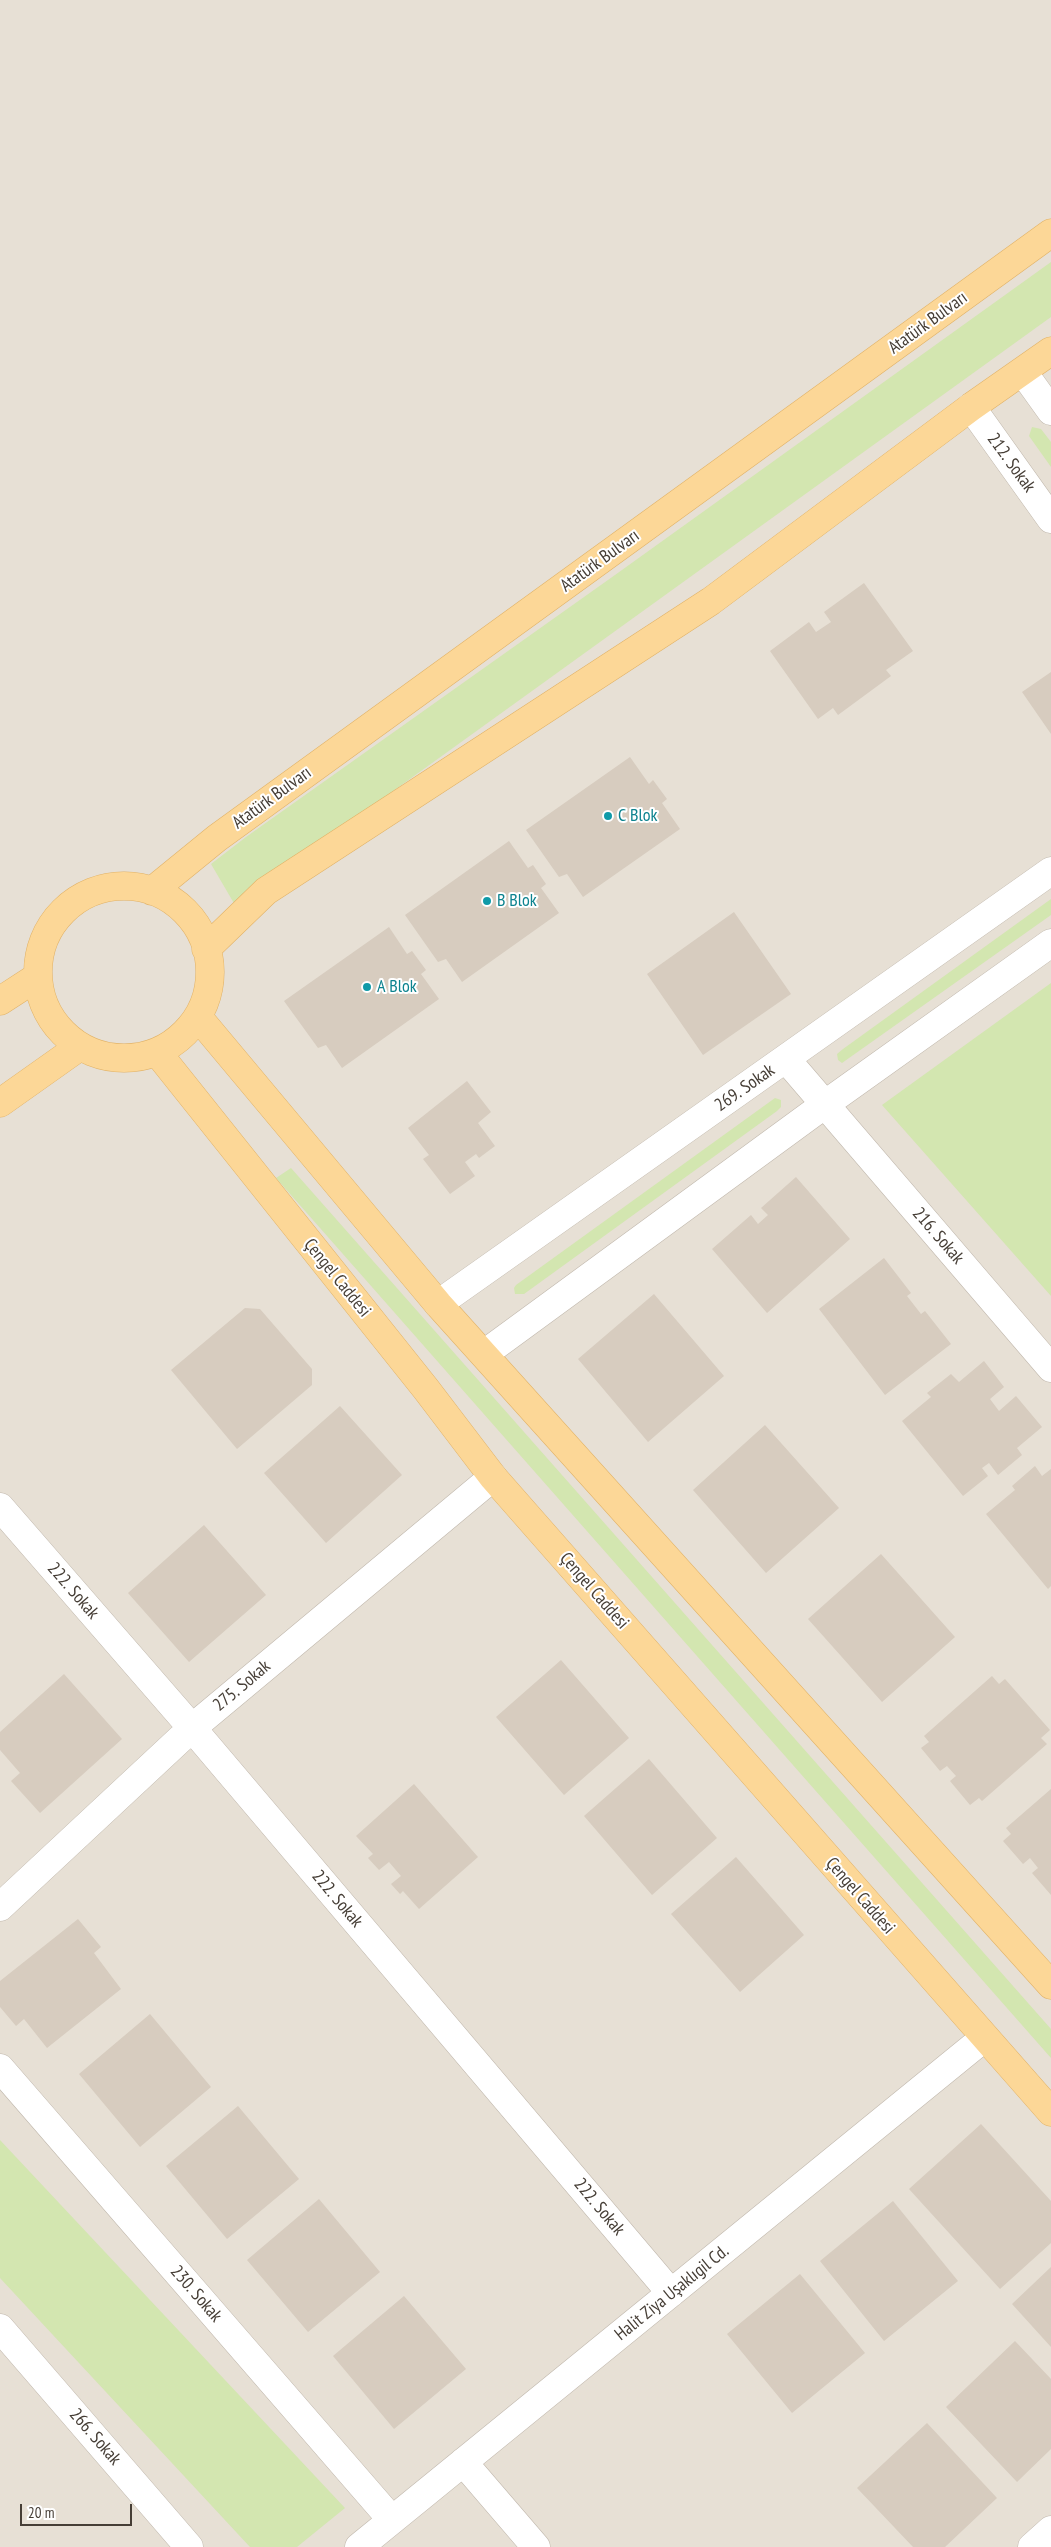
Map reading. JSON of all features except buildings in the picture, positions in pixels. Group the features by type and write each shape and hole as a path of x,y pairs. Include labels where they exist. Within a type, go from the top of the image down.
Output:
{"main road":[{"name":"Atatürk Bulvarı","path":"152,890 218,838 1051,233"},
{"path":"206,949 266,891 711,601 971,407 1051,351"},
{"path":"133,885 162,894 186,911 203,936 206,949 210,965 208,992 198,1017 180,1038 157,1052 131,1059 104,1057 79,1047 58,1030 44,1007 37,977 40,948 54,920 76,899 103,887 133,885"},
{"path":"0,1001 37,977"},
{"path":"198,1017 438,1304 1051,1985"},
{"path":"0,1103 79,1047"},
{"name":"Çengel Caddesi","path":"157,1052 426,1389 493,1477 1051,2112"}],"street":[{"path":"1023,372 1051,411"},
{"name":"212. Sokak","path":"971,407 1051,518"},
{"name":"269. Sokak","path":"438,1304 1051,872"},
{"path":"484,1354 824,1105 1051,943"},
{"name":"216. Sokak","path":"786,1059 1051,1368"},
{"name":"275. Sokak","path":"0,1907 192,1728 493,1477"},
{"name":"222. Sokak","path":"0,1507 192,1728 671,2293"},
{"name":"Halit Ziya Uşaklıgil Cd.","path":"359,2547 984,2038"},
{"name":"230. Sokak","path":"0,2068 392,2520"},
{"name":"266. Sokak","path":"0,2328 190,2547"},
{"path":"464,2462 536,2547"},
{"path":"1032,2547 1051,2530"}],"shaded area":[{"path":"0,0 1051,0 1051,2547 0,2547"}],"green space":[{"path":"1051,262 1051,317 235,905 211,864 246,837"},
{"path":"1032,427 1041,429 1051,442 1051,467 1029,436"},
{"path":"1051,899 1051,915 842,1063 838,1060 837,1054 843,1049"},
{"path":"1051,983 1051,1296 882,1105"},
{"path":"775,1098 781,1100 781,1107 777,1111 524,1294 515,1294 514,1288 516,1285"},
{"path":"291,1168 1051,2029 1051,2058 276,1178"},
{"path":"0,2140 345,2508 297,2547 250,2547 0,2278"}],"place":[{"name":"C Blok","path":"608,816"},
{"name":"B Blok","path":"487,901"},
{"name":"A Blok","path":"367,987"}]}
